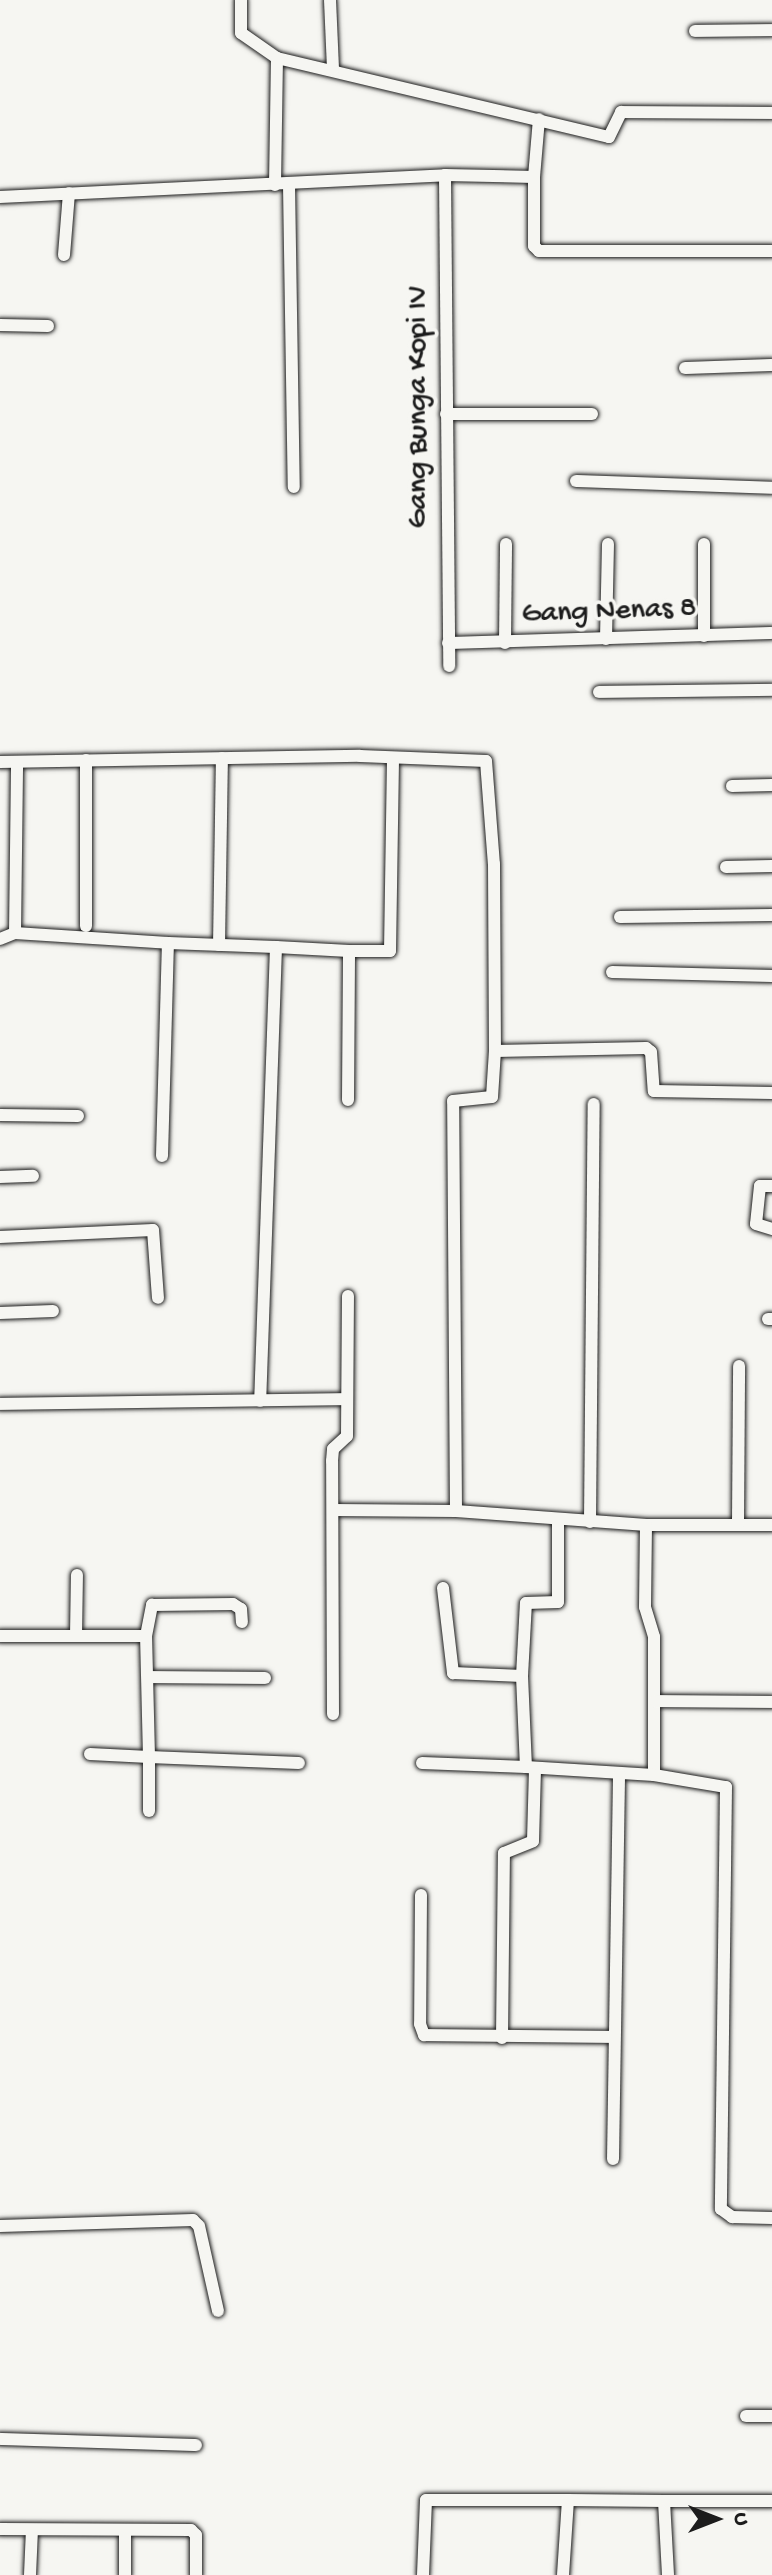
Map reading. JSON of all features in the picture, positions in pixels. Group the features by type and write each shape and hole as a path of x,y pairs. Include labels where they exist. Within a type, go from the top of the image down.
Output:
{"street":[{"path":"241,0 241,33 277,58 610,137 620,113 772,113"},
{"path":"330,0 333,69"},
{"path":"695,31 772,30"},
{"path":"277,58 294,487"},
{"path":"539,119 534,177 534,246 539,251 772,251"},
{"path":"0,197 445,175 534,177"},
{"name":"Gang Bunga Kopi IV","path":"445,175 449,666"},
{"path":"64,255 69,193"},
{"path":"0,325 48,326"},
{"path":"685,368 772,365"},
{"path":"446,414 592,414"},
{"path":"576,481 772,488"},
{"path":"505,643 506,544"},
{"path":"606,639 608,544"},
{"path":"704,544 704,636"},
{"name":"Gang Nenas 8","path":"448,641 505,643 772,633"},
{"path":"599,692 772,690"},
{"path":"219,945 222,758"},
{"path":"0,939 15,933 168,943 390,951 393,758"},
{"path":"0,762 393,758 483,761 489,766 495,1051 492,1097 453,1101 456,1511"},
{"path":"86,760 86,926"},
{"path":"15,933 17,763"},
{"path":"732,786 772,785"},
{"path":"726,867 772,866"},
{"path":"620,917 772,915"},
{"path":"162,1156 168,943"},
{"path":"260,1401 276,947"},
{"path":"348,1100 349,951"},
{"path":"612,972 772,976"},
{"path":"495,1051 647,1048 654,1091 772,1093"},
{"path":"590,1522 594,1104"},
{"path":"0,1115 78,1116"},
{"path":"0,1177 33,1176"},
{"path":"766,1186 758,1227 772,1229"},
{"path":"0,1237 153,1230 158,1298"},
{"path":"333,1714 333,1449 347,1436 348,1296"},
{"path":"0,1313 53,1311"},
{"path":"738,1523 739,1366"},
{"path":"0,1404 347,1399"},
{"path":"333,1510 456,1511 646,1525 772,1525"},
{"path":"502,2038 504,1853 533,1841 522,1676 526,1603 558,1602 558,1519"},
{"path":"646,1525 645,1607 653,1630 654,1775"},
{"path":"76,1636 77,1575"},
{"path":"443,1588 453,1673 522,1676"},
{"path":"149,1811 148,1611 154,1603 233,1604 241,1609 242,1622"},
{"path":"0,1636 146,1636"},
{"path":"149,1677 265,1678"},
{"path":"655,1701 772,1702"},
{"path":"90,1754 299,1763"},
{"path":"422,1763 654,1775 727,1789 721,2209 732,2217 772,2218"},
{"path":"613,2159 619,1775"},
{"path":"421,1895 421,2032 502,2038 613,2037"},
{"path":"0,2226 193,2220 199,2226 218,2311"},
{"path":"746,2416 772,2416"},
{"path":"0,2439 196,2445"},
{"path":"423,2575 426,2500 772,2501"},
{"path":"563,2575 568,2500"},
{"path":"664,2501 668,2575"},
{"path":"0,2529 194,2531 196,2575"},
{"path":"30,2575 32,2530"},
{"path":"125,2530 125,2575"}]}
